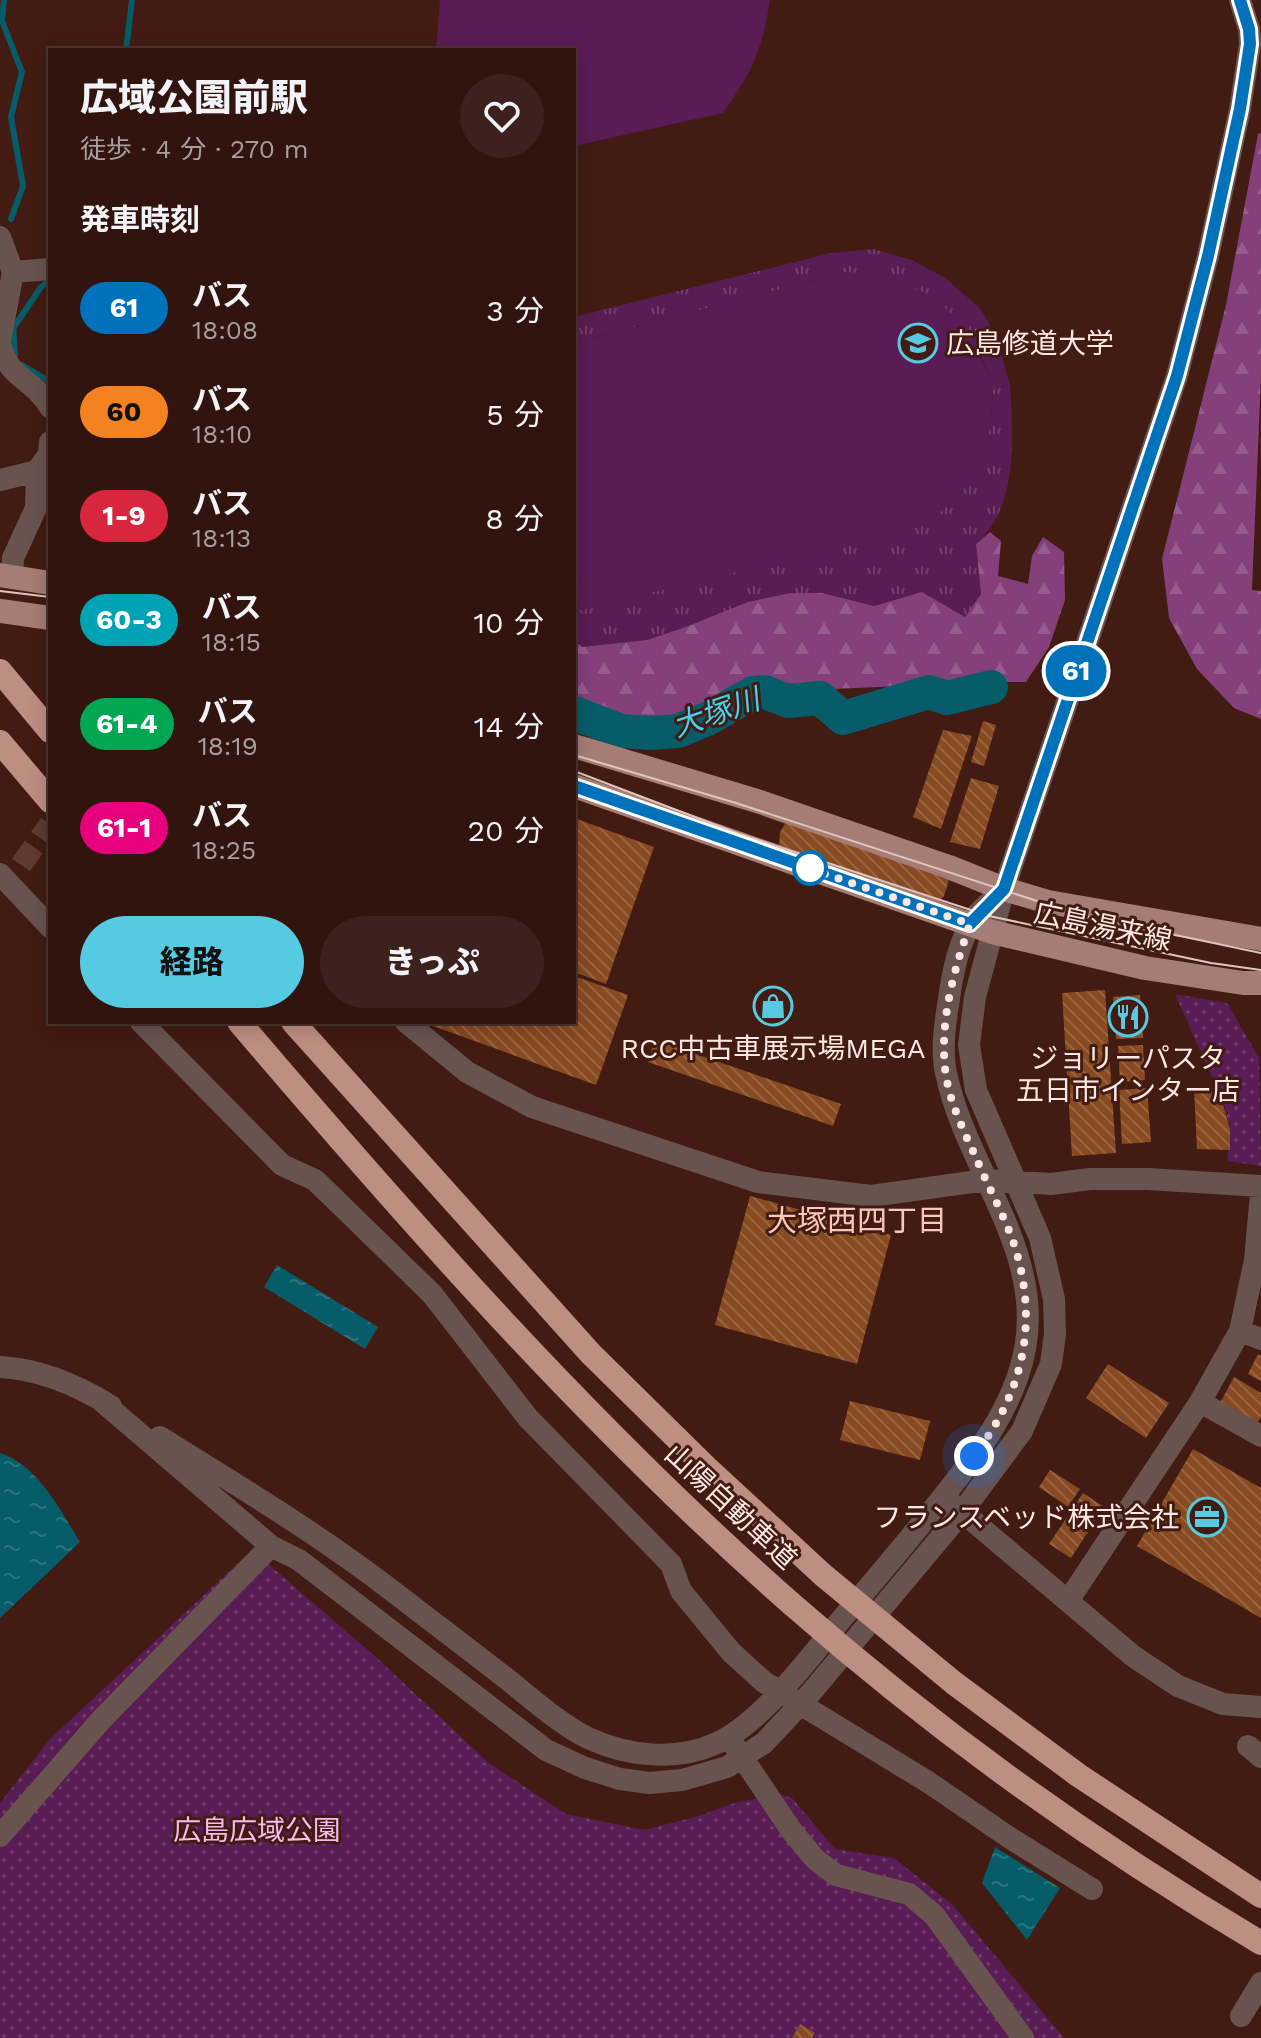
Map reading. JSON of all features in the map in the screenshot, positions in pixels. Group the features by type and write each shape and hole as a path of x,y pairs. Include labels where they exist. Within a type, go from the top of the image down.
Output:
{"highway":[{"path":"0,671 48,729"},
{"path":"0,742 48,799"},
{"name":"山陽自動車道","path":"241,1024 440,1252 557,1379 678,1499 794,1606 924,1714 1054,1812 1261,1943"},
{"name":"山陽自動車道","path":"295,1024 591,1354 707,1468 823,1575 954,1683 1078,1775 1261,1896"}],"main road":[{"path":"6,575 48,583"},
{"path":"0,611 48,618"},
{"name":"広島湯来線","path":"576,747 757,801 1048,902 1261,939"},
{"name":"広島湯来線","path":"576,787 981,928 1145,968 1261,983"}],"street":[{"path":"0,1367 23,1368 98,1398 318,1535 586,1737 638,1754 679,1754 715,1744 727,1737 753,1718 783,1687 891,1562 990,1436 1019,1376 1026,1343 1027,1300 1012,1239 958,1116 945,1069 945,1025 950,989 1004,889 1110,567 1137,499 1177,376 1208,256 1256,42 1240,0"},
{"path":"0,237 13,272 0,342 6,365 36,389 48,404"},
{"path":"13,272 48,269"},
{"path":"6,575 36,508 37,472 48,456"},
{"path":"0,480 37,472"},
{"path":"8,883 48,925"},
{"path":"98,1398 271,1546 299,1560 546,1750 585,1768 620,1779 649,1783 682,1780 727,1767 764,1743 804,1700 962,1512 1022,1431 1051,1364 1055,1334 1054,1299 1040,1238 976,1090 969,1045 981,928"},
{"path":"143,1024 282,1165 315,1180 432,1294 528,1418 671,1564 681,1591 731,1652 1092,1889"},
{"path":"408,1024 467,1072 532,1107 758,1182 871,1196 986,1180 1051,1184 1090,1179 1148,1179 1261,1186"},
{"path":"1068,1601 1200,1402 1250,1335 1261,1194"},
{"path":"1200,1402 1261,1436"},
{"path":"943,1496 1133,1656 1178,1686 1223,1704 1261,1707"},
{"path":"0,1836 101,1720 271,1546"},
{"path":"727,1737 791,1830 815,1859 836,1875 909,1894 934,1915 1023,2038"},
{"path":"1244,2012 1261,1983"}],"green space":[{"path":"440,0 770,0 764,32 754,60 723,113 576,146 576,48 436,48"},
{"path":"1261,133 1261,376 1252,590 1261,591 1261,719 1234,708 1197,669 1169,618 1162,559 1226,305 1258,134"},
{"path":"873,249 912,260 945,278 980,308 998,339 1006,372 989,376 981,355 847,272 576,344 576,317 831,253"},
{"path":"847,272 896,281 936,300 966,331 989,376 1006,372 1010,385 992,390 992,413 983,454 963,490 932,518 911,529 580,610 576,584 585,581 576,575 576,344"},
{"path":"1010,385 1012,448 1006,491 990,528 976,544 981,594 965,617 922,592 874,606 822,593 647,640 582,647 576,642 576,593 580,610 962,492 986,444 992,389"},
{"path":"990,532 1001,541 998,576 1028,584 1032,556 1043,537 1064,552 1065,600 1049,647 1026,682 989,682 948,692 924,685 809,690 752,688 713,710 667,725 617,721 576,706 576,642 582,647 647,640 748,602 791,593 822,593 874,606 922,592 965,617 981,594 976,544"},
{"path":"576,575 586,582 576,584"},
{"path":"1175,994 1227,1003 1259,1058 1261,1166 1227,1161 1230,1129 1225,1107"},
{"name":"広島広域公園","path":"252,1550 377,1658 489,1763 566,1814 644,1830 734,1803 779,1794 792,1798 835,1849 894,1858 953,1905 1064,2038 0,2038 0,1803 50,1739"}],"water":[{"path":"277,1265 378,1327 365,1349 264,1287"},
{"path":"0,1453 37,1478 80,1542 0,1618"},
{"path":"995,1847 1060,1888 1027,1940 982,1883"}],"building":[{"path":"983,721 996,725 984,766 971,762"},
{"path":"943,730 972,736 941,829 913,817"},
{"path":"971,778 999,786 980,849 950,842"},
{"path":"576,819 654,847 606,984 576,973"},
{"path":"788,819 949,872 944,896 939,901 779,848 780,832"},
{"path":"576,977 628,995 596,1085 428,1024 576,1024"},
{"path":"1105,990 1116,1153 1072,1156 1062,993"},
{"name":"ジョリーパスタ 五日市インター店","path":"1140,995 1143,1038 1116,1039 1113,997"},
{"path":"655,1040 841,1104 833,1126 648,1062"},
{"path":"1143,1045 1145,1080 1120,1082 1118,1046"},
{"path":"1218,1087 1230,1129 1230,1150 1197,1149 1194,1088"},
{"path":"1147,1088 1151,1142 1122,1144 1119,1090"},
{"path":"750,1196 891,1235 857,1364 715,1325"},
{"path":"1258,1354 1261,1356 1261,1381 1248,1374"},
{"path":"1108,1364 1169,1403 1146,1438 1086,1398"},
{"path":"1234,1377 1261,1393 1261,1417 1257,1424 1220,1403"},
{"path":"850,1401 930,1421 920,1460 840,1440"},
{"name":"フランスベッド株式会社","path":"1193,1449 1261,1488 1261,1618 1137,1546"},
{"path":"1050,1470 1080,1489 1068,1507 1039,1487"},
{"path":"1083,1493 1104,1507 1071,1558 1049,1544"},
{"path":"800,2024 815,2033 812,2038 792,2038"}],"waterway":[{"path":"4,0 2,21 22,72 11,117 23,186 11,219"},
{"path":"126,48 132,0"},
{"path":"14,327 48,282"},
{"path":"13,323 15,356"},
{"path":"22,365 48,381"},
{"name":"大塚川","path":"576,714 621,731 650,733 678,731 709,718 753,693 765,692 788,701 820,698 843,718 929,692 947,698 991,687"}],"tunnel":[{"path":"21,865 48,827"}],"tram line":[{"path":"0,591 48,597"},
{"path":"576,756 736,803 1080,915 1261,953"},
{"path":"576,772 737,833 989,916 1211,963 1261,970"}],"bus line":[{"name":"61","path":"576,787 970,924 1004,889 1110,567 1137,499 1177,376 1208,256 1240,109 1250,44 1240,0"}],"place":[{"name":"広島修道大学","path":"918,343"},
{"name":"RCC中古車展示場MEGA","path":"773,1006"},
{"name":"ジョリーパスタ 五日市インター店","path":"1128,1017"},
{"name":"フランスベッド株式会社","path":"1207,1517"}],"district":[{"name":"大塚西四丁目","path":"857,1221"}],"route":[{"path":"810,868 797,864 970,924 950,989 945,1025 945,1069 958,1116 1012,1239 1027,1300 1026,1343 1019,1376 990,1436 974,1456"}]}
